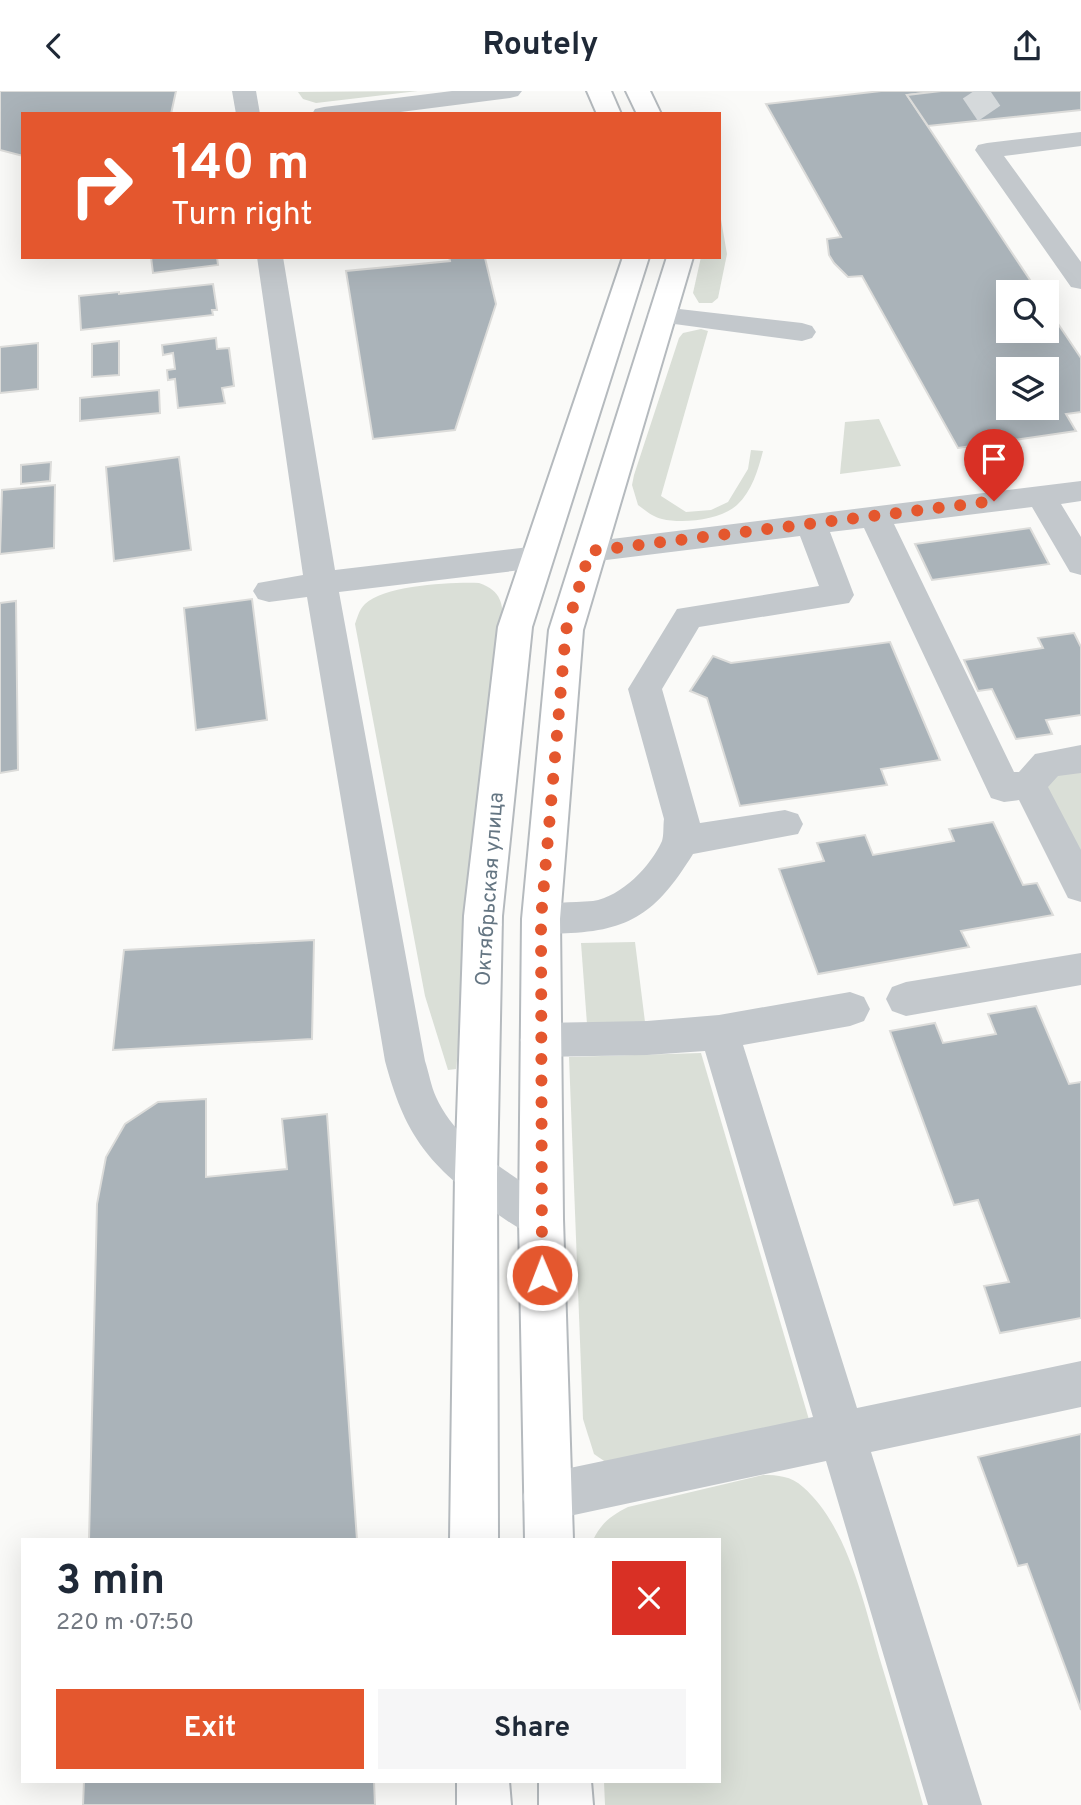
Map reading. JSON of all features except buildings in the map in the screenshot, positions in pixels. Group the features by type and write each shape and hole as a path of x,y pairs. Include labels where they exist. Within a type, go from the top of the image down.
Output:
{"main road":[{"path":"600,91 608,112"},
{"path":"638,91 648,112"},
{"name":"Октябрьская улица","path":"474,1538 476,1175 484,903 515,627 635,259"},
{"path":"548,1518 541,1219 541,919 566,630 679,259"},
{"path":"483,1783 484,1805"},
{"path":"565,1783 566,1805"}],"street":[{"path":"244,91 247,112"},
{"path":"340,112 503,92"},
{"path":"1081,139 1006,138 987,150 1081,281"},
{"path":"270,259 321,584 405,1062 417,1103 438,1137 476,1175 541,1219"},
{"path":"662,315 802,332"},
{"path":"590,551 1081,491"},
{"path":"1041,496 1081,564"},
{"path":"874,516 1003,788 1029,784 1048,764 1081,759"},
{"path":"541,919 600,916 631,902 660,877 681,841 682,819 645,689 689,617 838,595 811,524"},
{"path":"268,591 538,557"},
{"path":"1029,784 1081,887"},
{"path":"681,841 785,824"},
{"path":"906,999 1081,969"},
{"path":"540,1040 647,1038 719,1031 850,1009"},
{"path":"719,1031 955,1805"},
{"path":"548,1518 842,1433 1081,1384"}],"shaded area":[{"path":"418,91 316,103 303,99 298,92"},
{"path":"721,220 727,254 718,298 712,303 699,303 693,293 701,259 721,259"},
{"path":"701,329 708,331 661,496 686,512 711,510 728,502 748,469 751,450 763,451 750,487 730,510 701,519 662,519 638,505 632,485 634,475 679,338 683,333"},
{"path":"879,419 901,466 840,474 845,422"},
{"path":"479,583 487,586 500,599 503,625 456,1069 448,1070 425,996 355,624 365,604 387,593 436,584"},
{"path":"1081,766 1081,870 1039,789 1054,771"},
{"path":"635,942 645,1022 587,1024 581,943"},
{"path":"701,1053 810,1423 607,1463 594,1454 583,1419 569,1057"},
{"path":"763,1475 794,1480 803,1487 819,1504 844,1546 862,1595 923,1805 605,1805 604,1783 721,1783 721,1538 594,1538 608,1520 628,1507"}],"tunnel":[{"path":"974,91 993,119"}],"route":[{"path":"542,1275 541,919 566,630 590,551 994,501"}]}
